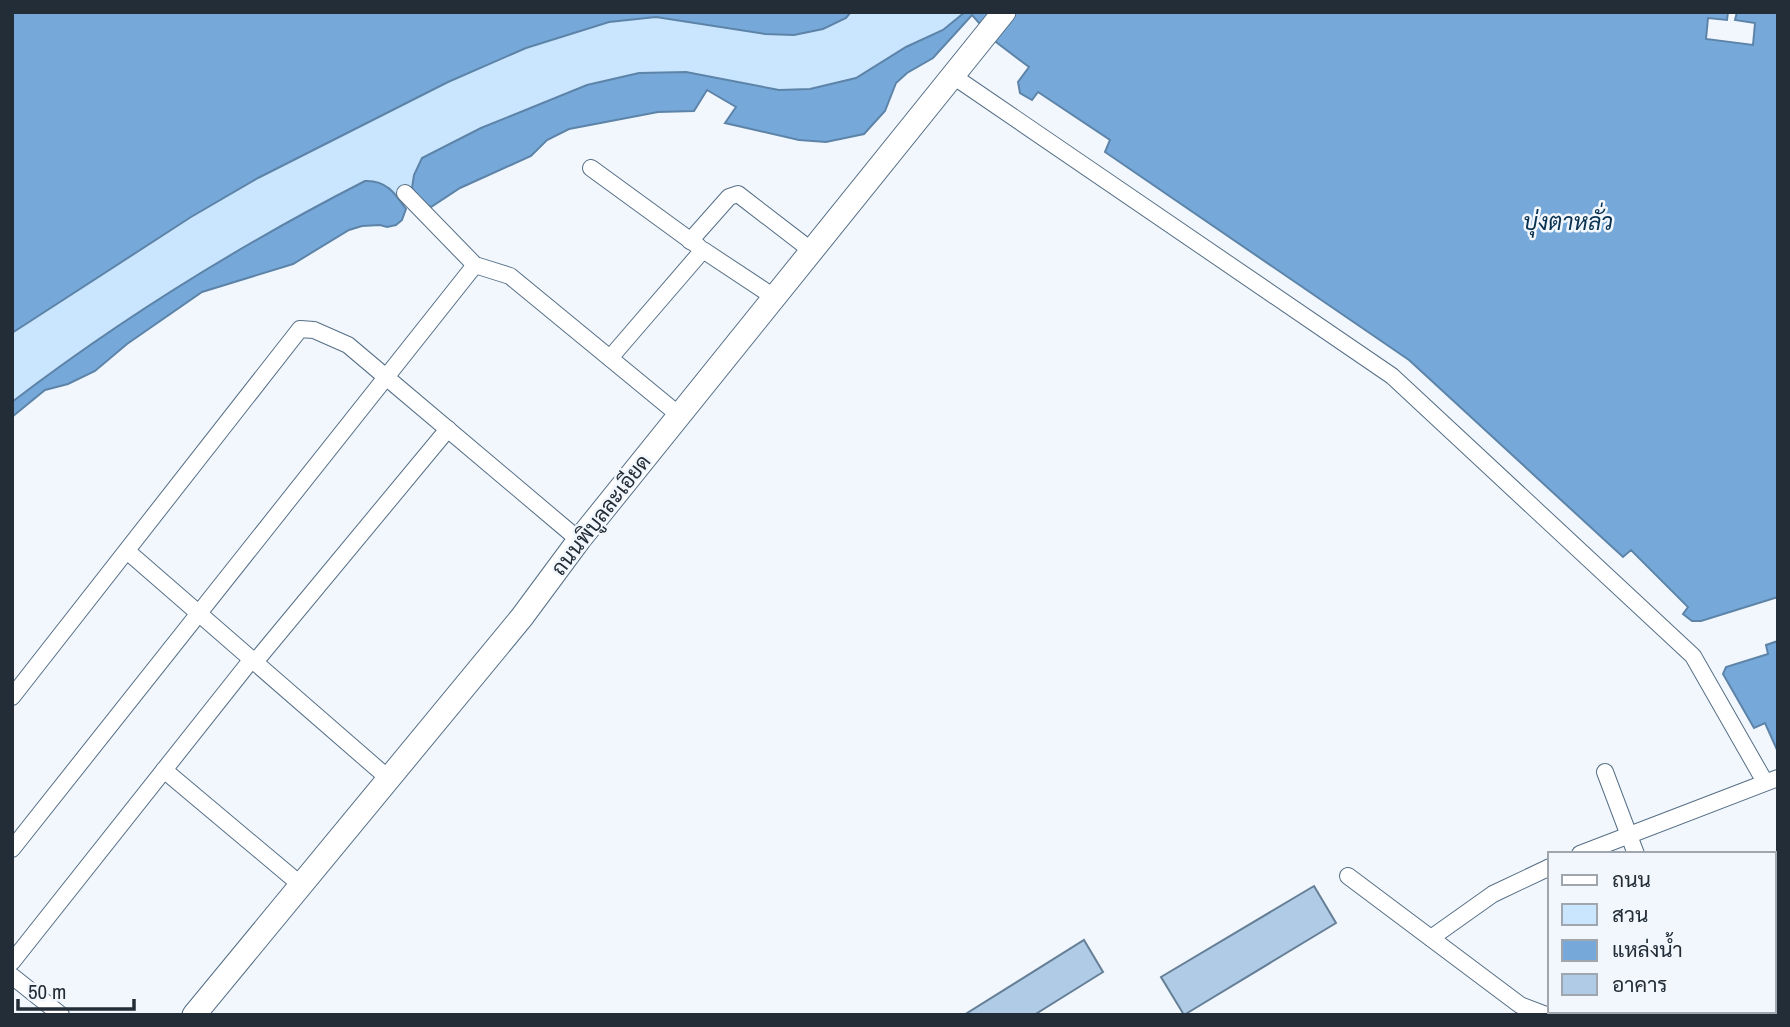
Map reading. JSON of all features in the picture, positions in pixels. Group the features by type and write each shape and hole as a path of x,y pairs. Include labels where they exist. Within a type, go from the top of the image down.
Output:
{"street":[{"name":"ถนนพิบูลละเอียด","path":"194,1015 522,617 579,540 1004,12"},
{"path":"953,76 1392,376 1693,656 1771,780 1585,852"},
{"path":"591,168 774,297"},
{"path":"405,193 475,265 510,276 679,415"},
{"path":"610,358 697,245 729,197 738,194 812,251"},
{"path":"12,849 475,265"},
{"path":"12,697 300,328 314,330 348,345 579,540"},
{"path":"12,962 253,660 448,429"},
{"path":"127,551 388,778"},
{"path":"164,770 301,885"},
{"path":"1605,772 1635,852"},
{"path":"1431,937 1493,894 1548,868"},
{"path":"1348,876 1520,1005 1546,1015"},
{"path":"12,976 61,1015"}],"green space":[{"path":"12,12 968,12 957,23 861,81 817,93 645,80 396,204 292,229 12,410"}],"water":[{"path":"12,12 851,12 846,18 823,29 794,35 765,34 656,17 609,22 526,48 448,82 258,178 191,217 12,333"},
{"name":"บุ่งตาหลั่ว","path":"965,12 1728,12 1727,20 1708,18 1706,39 1753,45 1755,23 1735,20 1737,12 1778,12 1778,597 1701,621 1692,621 1683,614 1688,607 1631,550 1623,557 1409,360 1105,152 1110,140 1038,92 1032,100 1020,93 1018,82 1029,67 996,42 972,15 933,58 907,73 896,83 885,111 864,134 826,142 799,140 725,123 736,107 707,90 694,111 658,112 569,129 547,140 531,156 460,188 431,207 421,201 412,188 414,175 422,158 481,128 587,85 639,73 686,72 779,90 810,89 856,78 906,47 943,30"},
{"path":"365,181 384,185 402,203 406,209 402,220 396,225 362,226 349,230 293,264 202,292 127,344 95,371 68,384 45,390 12,417 12,402 96,341 228,256"},
{"path":"1778,641 1778,752 1765,723 1754,728 1723,674 1726,667 1768,654 1766,645"}],"building":[{"path":"1314,886 1336,923 1184,1015 1161,977"},
{"path":"1084,940 1103,972 1034,1015 964,1015"}]}
